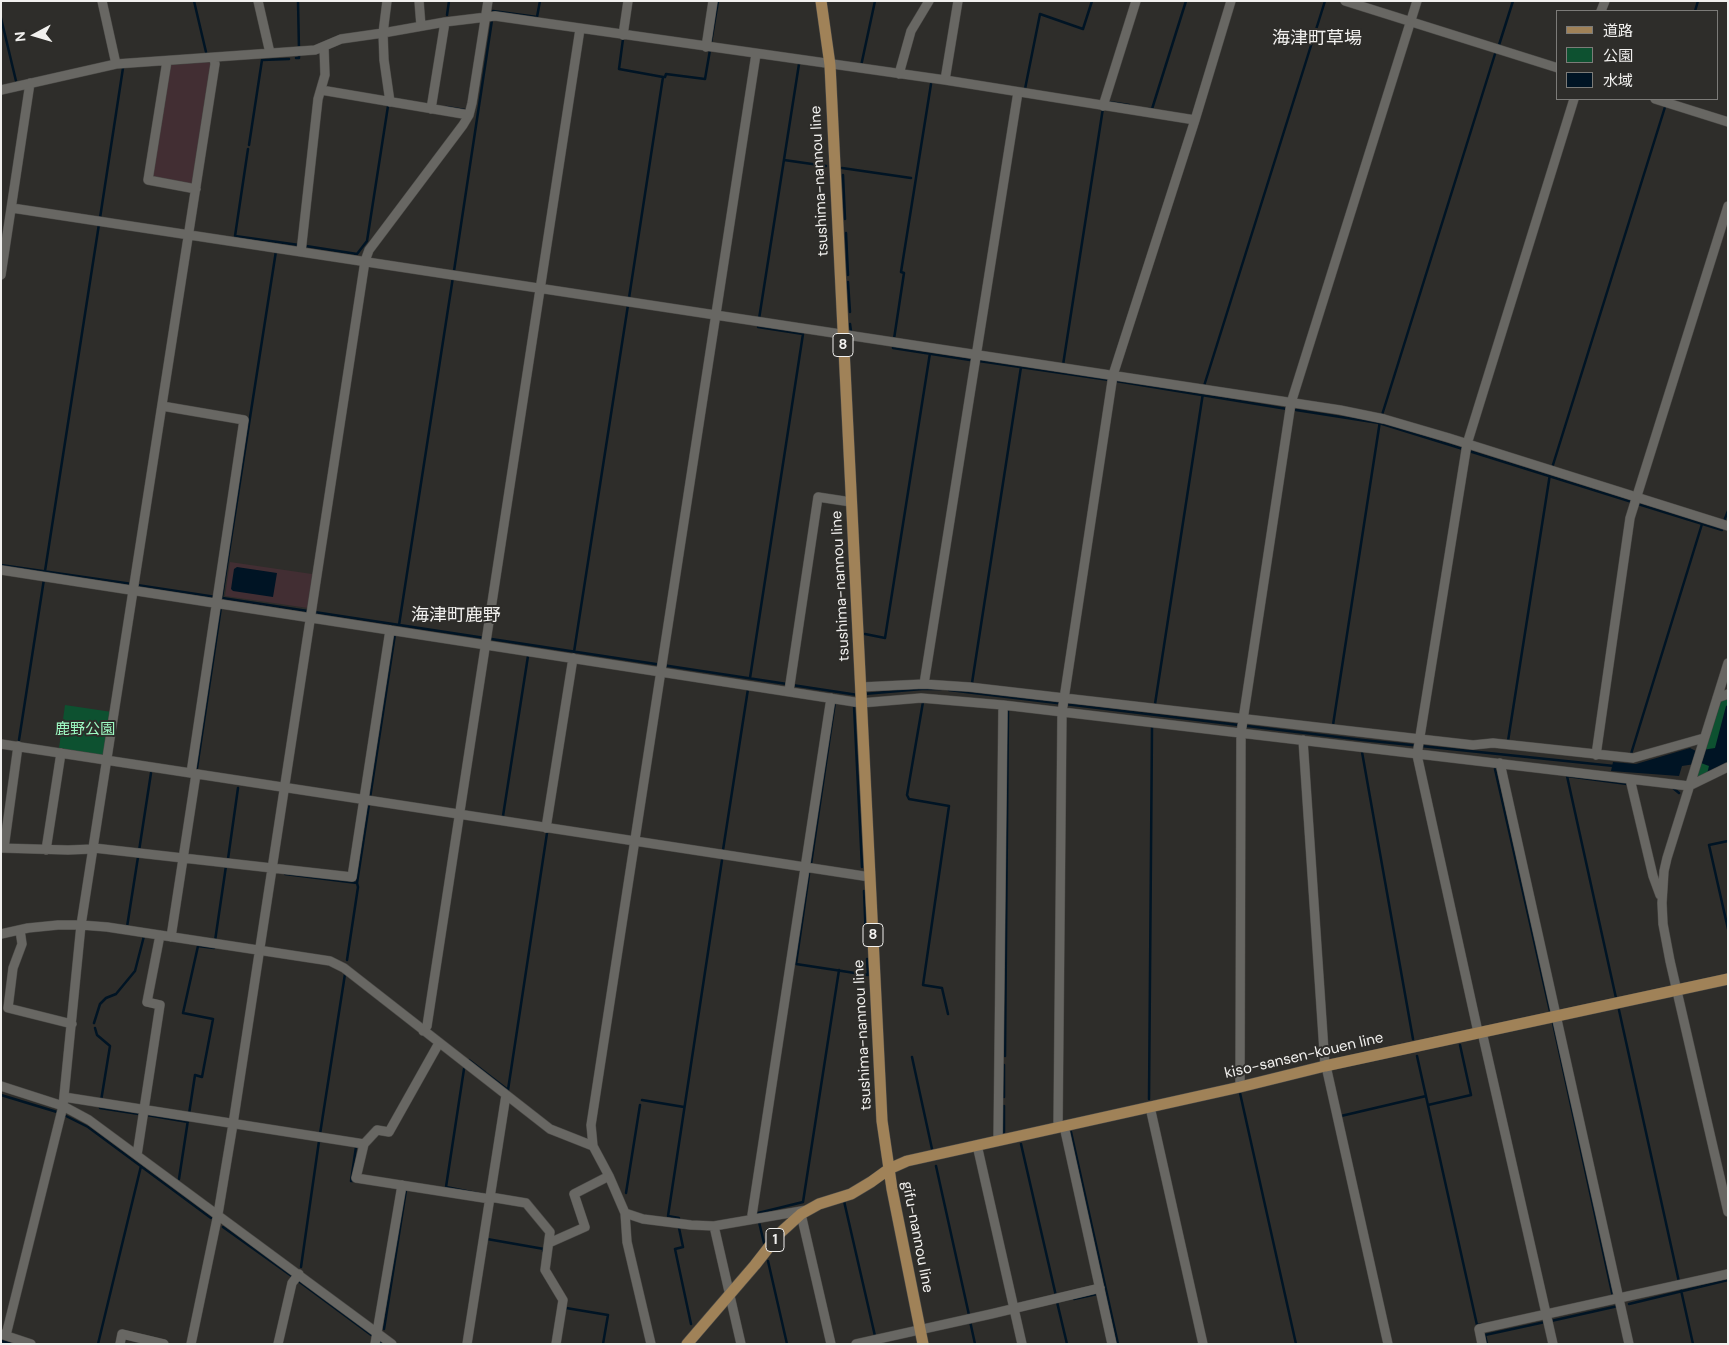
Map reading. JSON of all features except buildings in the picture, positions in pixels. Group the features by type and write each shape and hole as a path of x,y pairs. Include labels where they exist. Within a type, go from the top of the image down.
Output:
{"main road":[{"name":"tsushima-nannou line","path":"822,1 830,65 882,1121 888,1169"},
{"name":"kiso-sansen-kouen line","path":"888,1169 908,1160 1555,1015 1624,1003 1728,979"},
{"name":"gifu-nannou line","path":"687,1344 780,1233 804,1212 819,1204 851,1194 888,1169 923,1344"}],"street":[{"path":"102,1 116,64"},
{"path":"258,1 270,53"},
{"path":"387,1 384,33 385,75 390,102"},
{"path":"419,1 421,26"},
{"path":"191,1344 218,1214 233,1124 365,262 369,250 469,115 488,1"},
{"path":"623,35 628,1"},
{"path":"706,47 713,1"},
{"path":"899,74 911,31 928,1"},
{"path":"944,80 958,1"},
{"path":"1103,106 1136,1"},
{"path":"1112,1344 1061,1126 1062,711 1113,375 1231,1"},
{"path":"1346,1 1556,67"},
{"path":"1240,1087 1241,732 1291,403 1417,1"},
{"path":"1,90 116,64 314,50 341,39 495,16 944,80 1195,120"},
{"path":"431,109 445,22"},
{"path":"423,1031 427,1026 580,29"},
{"path":"301,252 318,99 325,75 324,47"},
{"path":"651,1344 627,1242 625,1212 593,1146 591,1125 756,54"},
{"path":"31,1344 4,1334 64,1101 81,925 196,189 215,64 214,58"},
{"path":"167,60 148,180 196,189"},
{"path":"1,275 30,83"},
{"path":"320,90 469,115"},
{"path":"924,684 1018,92"},
{"path":"1552,1344 1418,753 1467,444 1574,100"},
{"path":"1658,100 1728,122"},
{"path":"1596,755 1630,518 1728,206"},
{"path":"12,208 1340,410 1384,419 1728,526"},
{"path":"162,406 244,420 171,937"},
{"path":"789,687 818,497 851,502"},
{"path":"1,570 218,599 394,630 486,640 573,658 662,668 789,687 831,698 924,684 969,687 1420,740 1474,745 1493,744 1633,758 1704,738"},
{"path":"18,746 2,848 46,850 94,848 271,871 352,877 367,800 394,630"},
{"path":"546,828 573,658"},
{"path":"1728,663 1664,871 1662,903 1663,924 1728,1212"},
{"path":"1717,698 1728,694"},
{"path":"861,695 921,698 1062,711 1690,786 1728,767"},
{"path":"753,1219 831,698"},
{"path":"998,1140 1003,705"},
{"path":"1303,740 1326,1066 1388,1344"},
{"path":"1,744 870,877"},
{"path":"46,850 61,753"},
{"path":"1500,763 1629,1344"},
{"path":"1630,779 1653,876 1662,903"},
{"path":"1,934 58,925 81,925 330,961 344,968 550,1129 593,1146"},
{"path":"20,930 22,944 13,968 8,1008 72,1024"},
{"path":"137,1155 160,1005 148,1002 160,936"},
{"path":"439,1043 389,1132 377,1130 364,1144 356,1178 526,1203 550,1232 546,1270 563,1300 556,1344"},
{"path":"1,1086 64,1101 144,1110 364,1144"},
{"path":"467,1344 506,1094"},
{"path":"64,1101 392,1344"},
{"path":"1150,1107 1203,1344"},
{"path":"977,1145 1022,1344"},
{"path":"549,1243 585,1227 574,1194 609,1176"},
{"path":"375,1344 402,1185"},
{"path":"625,1212 631,1216 643,1219 714,1226 804,1212 831,1344"},
{"path":"714,1226 741,1344"},
{"path":"278,1344 292,1284 299,1274"},
{"path":"1482,1344 1479,1329 1728,1274"},
{"path":"856,1344 1100,1288"},
{"path":"120,1344 122,1334 164,1344"}],"shaded area":[{"path":"209,62 211,65 192,185 150,179 167,70 171,65"},
{"path":"230,562 312,574 308,608 225,596"}],"green space":[{"path":"1728,691 1728,765 1699,778 1697,776 1724,692"},
{"name":"鹿野公園","path":"65,705 112,712 105,756 59,748"}],"water":[{"path":"237,567 277,573 273,597 233,591 231,589 234,569"},
{"path":"1728,705 1728,762 1707,774 1709,766 1701,763 1682,766 1679,776 1611,771 1613,762 1636,764 1690,748 1696,751 1715,748 1726,706"}],"waterway":[{"path":"194,1 206,52"},
{"path":"298,1 299,50"},
{"path":"447,15 449,1"},
{"path":"493,11 537,17 540,1"},
{"path":"711,43 718,1"},
{"path":"861,66 875,1"},
{"path":"1025,89 1040,14 1083,29 1092,1"},
{"path":"1149,109 1152,109 1186,1"},
{"path":"1204,386 1325,1"},
{"path":"1499,45 1513,1"},
{"path":"1695,10 1698,1"},
{"path":"1,18 16,81"},
{"path":"454,271 492,20"},
{"path":"623,39 619,69 663,77"},
{"path":"629,298 663,77 666,74 705,79 710,50"},
{"path":"1382,415 1495,54"},
{"path":"296,58 299,58 299,56"},
{"path":"249,145 262,60 289,59"},
{"path":"759,319 799,64"},
{"path":"100,218 123,68"},
{"path":"894,339 904,273 901,272 931,84"},
{"path":"1108,103 1129,105"},
{"path":"306,246 357,254 367,241 388,106"},
{"path":"446,107 465,110"},
{"path":"1552,468 1665,107"},
{"path":"1063,365 1103,108"},
{"path":"248,149 235,236 299,245"},
{"path":"784,160 826,166"},
{"path":"842,168 911,178"},
{"path":"843,175 845,219"},
{"path":"45,571 99,224"},
{"path":"846,233 848,275"},
{"path":"222,597 276,251"},
{"path":"399,625 453,277"},
{"path":"848,282 850,312"},
{"path":"574,652 628,305"},
{"path":"850,324 851,331"},
{"path":"750,678 803,334 758,327"},
{"path":"893,346 893,348 970,360"},
{"path":"865,634 885,638 930,353"},
{"path":"979,361 1109,380"},
{"path":"972,683 1021,367"},
{"path":"1116,381 1287,409"},
{"path":"1155,704 1203,393"},
{"path":"1296,410 1379,423 1463,449"},
{"path":"1333,725 1380,421"},
{"path":"1469,451 1632,502"},
{"path":"1508,741 1550,474"},
{"path":"1638,504 1722,530 1722,528"},
{"path":"1724,521 1728,511"},
{"path":"1631,754 1702,524"},
{"path":"1,565 132,584"},
{"path":"19,740 44,579"},
{"path":"137,585 787,684"},
{"path":"197,768 221,607"},
{"path":"285,874 357,883 395,634"},
{"path":"503,816 528,656"},
{"path":"792,685 858,695"},
{"path":"723,850 748,689"},
{"path":"864,694 941,689"},
{"path":"949,690 1363,740 1614,766"},
{"path":"811,864 835,702"},
{"path":"923,702 907,795 909,799 949,806 923,985 942,988 948,1014"},
{"path":"854,706 862,867"},
{"path":"1005,1056 1008,709"},
{"path":"1149,1099 1152,727"},
{"path":"1362,752 1413,1039"},
{"path":"1495,769 1550,1011"},
{"path":"139,851 151,773"},
{"path":"1616,998 1567,776 1627,784"},
{"path":"228,859 238,788"},
{"path":"1673,788 1679,793"},
{"path":"469,1060 508,1090 547,833"},
{"path":"1728,841 1709,845 1728,929"},
{"path":"127,927 138,857"},
{"path":"679,1220 679,1218 668,1216 722,860"},
{"path":"215,941 226,866"},
{"path":"809,874 796,964 868,975 867,959"},
{"path":"347,960 358,887 357,883"},
{"path":"864,891 866,940"},
{"path":"94,1023 100,1004 106,998 116,994 135,971 144,936"},
{"path":"189,1114 195,1075 202,1077 213,1019 183,1013 198,946 214,948 214,946"},
{"path":"758,1213 803,1202 839,970"},
{"path":"320,1134 345,974"},
{"path":"1619,1010 1679,1282"},
{"path":"1553,1023 1613,1297"},
{"path":"95,1028 97,1035 110,1046 101,1101"},
{"path":"1428,1105 1471,1095 1460,1045"},
{"path":"1417,1056 1477,1325 1482,1324 1483,1326"},
{"path":"912,1057 932,1149"},
{"path":"1004,1065 1004,1097"},
{"path":"464,1069 446,1187 486,1195"},
{"path":"1240,1093 1296,1344"},
{"path":"1,1095 57,1112"},
{"path":"1341,1116 1426,1096"},
{"path":"642,1100 684,1107"},
{"path":"626,1193 640,1105"},
{"path":"1004,1106 1004,1132"},
{"path":"100,1107 139,1114"},
{"path":"147,1115 188,1122"},
{"path":"66,1116 88,1127 211,1218"},
{"path":"179,1179 188,1120"},
{"path":"1071,1132 1118,1344"},
{"path":"301,1267 319,1141 321,1141"},
{"path":"1021,1144 1056,1296"},
{"path":"356,1147 351,1181 356,1181"},
{"path":"98,1344 141,1166"},
{"path":"936,1166 969,1315"},
{"path":"384,1329 406,1190"},
{"path":"844,1201 875,1336"},
{"path":"759,1222 764,1243"},
{"path":"223,1227 293,1277"},
{"path":"679,1228 683,1247 675,1249 691,1324"},
{"path":"487,1239 544,1249 543,1251"},
{"path":"768,1261 787,1344"},
{"path":"297,1280 374,1337"},
{"path":"1629,1304 1728,1280"},
{"path":"1681,1290 1693,1344"},
{"path":"1074,1299 1097,1294"},
{"path":"1057,1302 1067,1344"},
{"path":"1551,1321 1618,1306"},
{"path":"566,1308 608,1315 603,1344"},
{"path":"970,1321 975,1344"},
{"path":"1487,1344 1485,1335 1545,1322"},
{"path":"378,1340 384,1344"},
{"path":"1,1341 12,1344"}],"district":[{"name":"海津町草場","path":"1317,39"},
{"name":"海津町鹿野","path":"456,616"}]}
